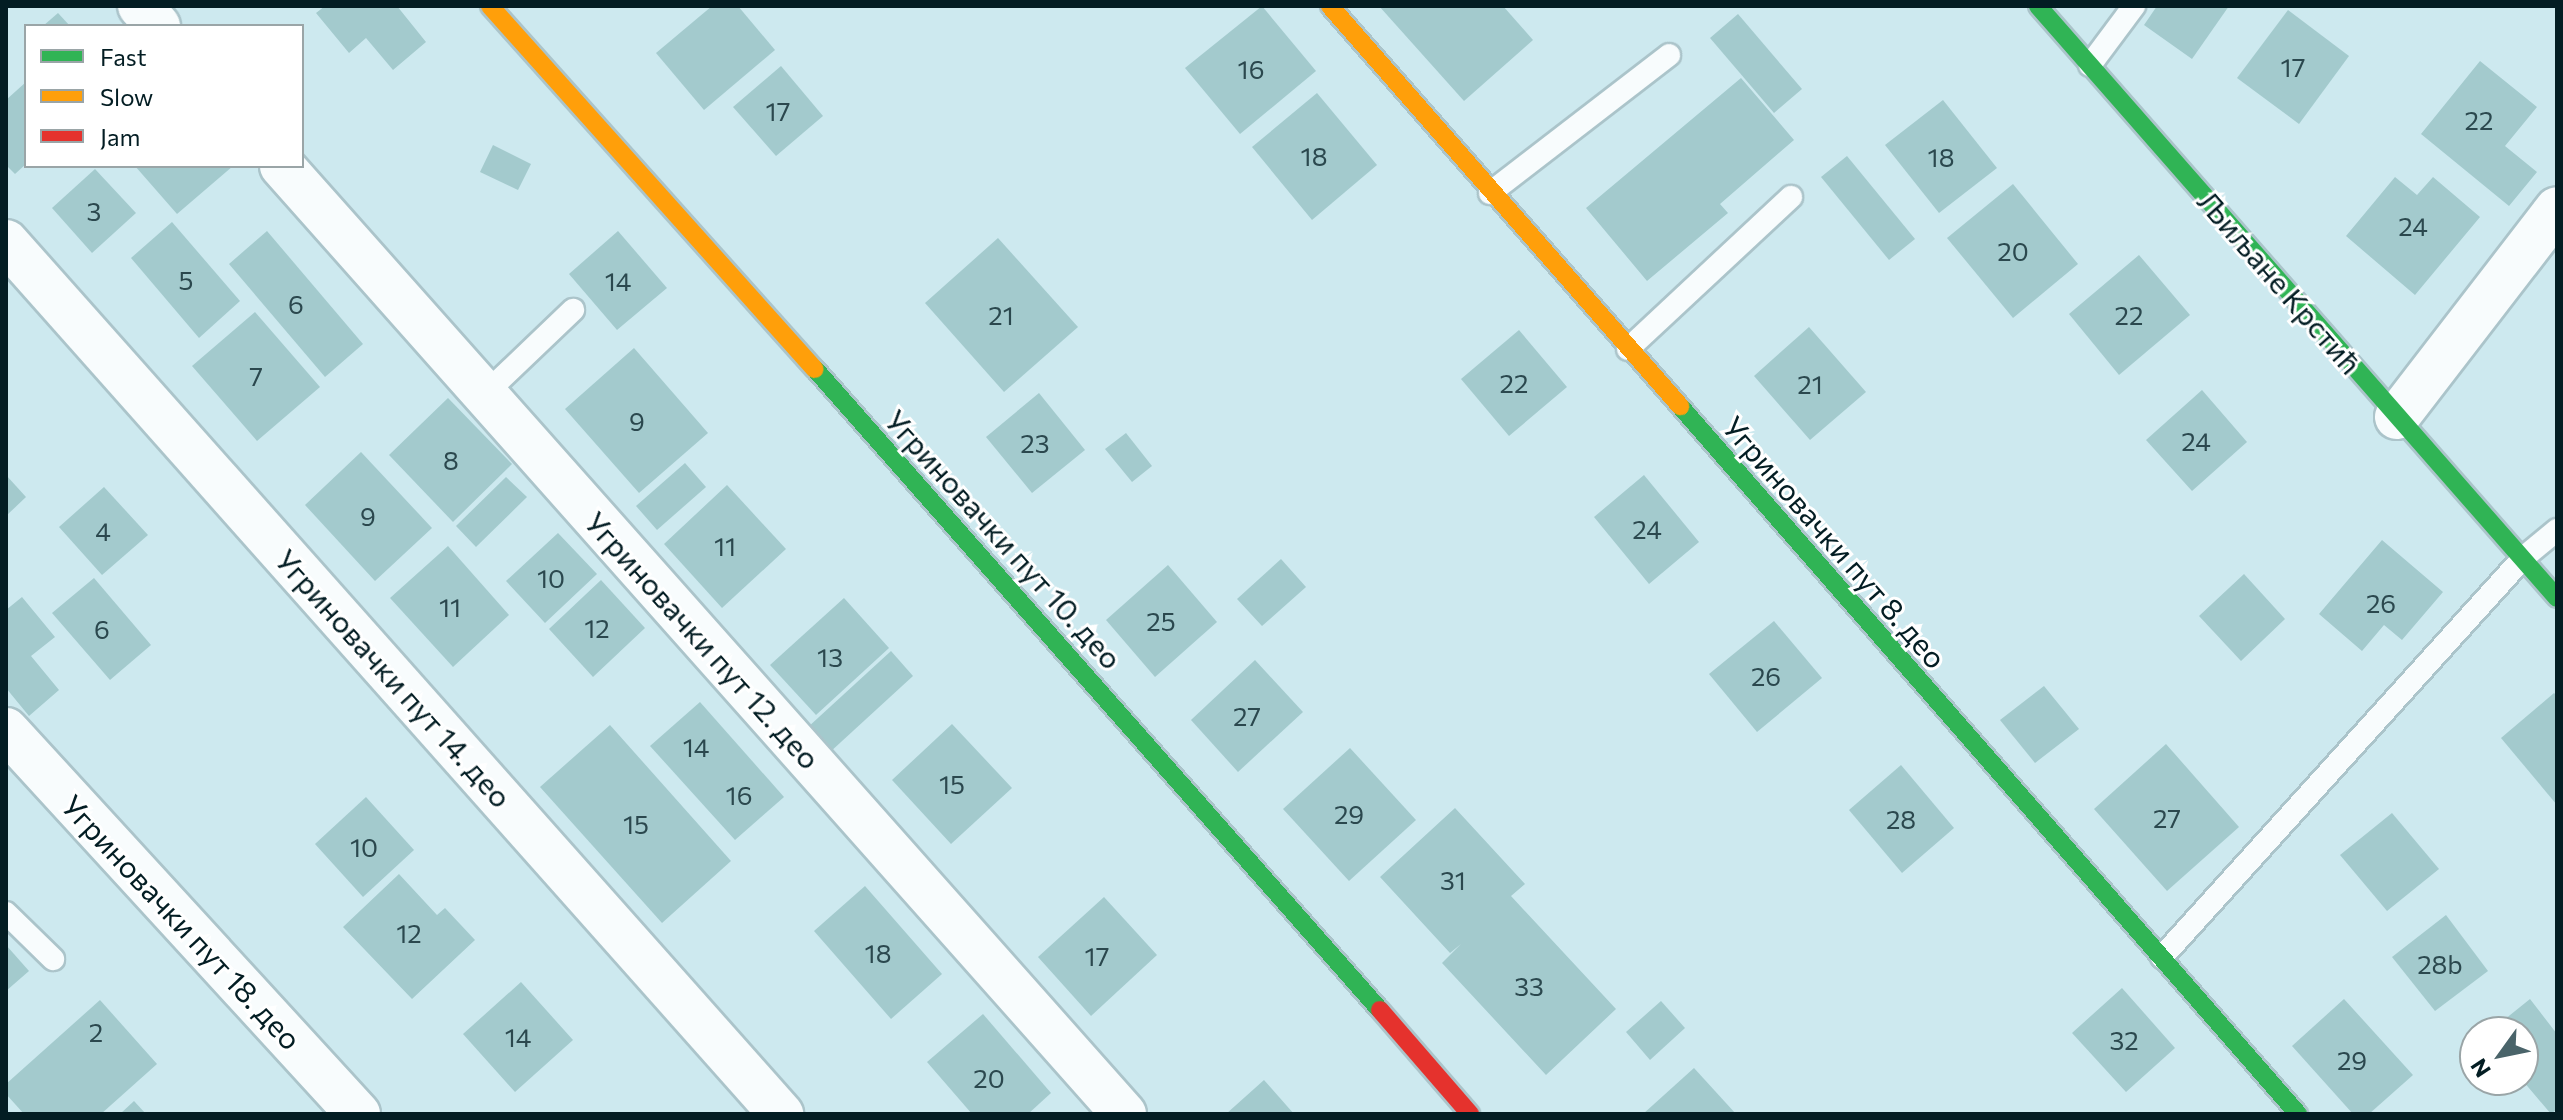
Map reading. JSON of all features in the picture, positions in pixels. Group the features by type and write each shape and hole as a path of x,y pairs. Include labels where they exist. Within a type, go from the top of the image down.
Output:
{"street":[{"path":"140,6 156,24"},
{"name":"Угриновачки пут 10. део","path":"490,6 1125,717 1470,1114"},
{"name":"Угриновачки пут 8. део","path":"1330,6 1490,193 2298,1114"},
{"name":"Љиљане Крстић","path":"2038,6 2557,598"},
{"name":"Угриновачки пут 12. део","path":"284,168 1124,1114"},
{"path":"2397,417 2557,209"},
{"name":"Угриновачки пут 14. део","path":"6,242 781,1114"},
{"name":"Угриновачки пут 18. део","path":"6,730 358,1114"}],"lane":[{"path":"2090,65 2134,6"},
{"path":"1490,193 1669,55"},
{"path":"1628,349 1791,197"},
{"path":"485,394 573,310"},
{"path":"2162,957 2523,558 2557,530"},
{"path":"6,913 53,959"}],"building":[{"path":"325,6 397,6 426,42 393,70 366,38 349,53 316,13"},
{"path":"712,6 738,6 775,50 704,110 656,53"},
{"path":"1262,6 1316,71 1240,134 1185,68"},
{"path":"1379,6 1503,6 1533,40 1464,101"},
{"path":"2157,6 2229,6 2192,59 2144,25"},
{"path":"2288,10 2349,56 2299,124 2237,78"},
{"path":"58,13 68,24 45,24"},
{"path":"1738,14 1802,89 1774,113 1710,38"},
{"path":"2480,61 2537,107 2505,146 2537,172 2509,206 2421,134"},
{"path":"781,66 823,116 776,156 733,107"},
{"path":"1741,78 1794,140 1720,204 1728,213 1647,281 1586,208"},
{"path":"24,84 24,166 15,174 6,165 6,100"},
{"path":"1317,93 1377,165 1312,220 1252,147"},
{"path":"1943,100 1997,168 1939,213 1885,145"},
{"path":"493,145 531,164 518,190 480,172"},
{"path":"1847,156 1915,239 1889,260 1821,177"},
{"path":"137,168 231,168 177,214"},
{"path":"95,169 136,213 92,253 52,208"},
{"path":"2395,177 2417,195 2433,177 2480,217 2415,295 2346,236"},
{"path":"2013,184 2078,264 2013,318 1947,238"},
{"path":"172,222 240,301 199,338 131,258"},
{"path":"267,231 363,344 325,377 229,264"},
{"path":"618,231 667,288 617,330 569,274"},
{"path":"998,238 1078,327 1004,392 925,303"},
{"path":"2139,255 2190,315 2119,375 2069,314"},
{"path":"255,312 320,387 257,441 192,366"},
{"path":"1809,327 1866,392 1810,440 1754,376"},
{"path":"1519,330 1567,387 1509,436 1461,379"},
{"path":"634,348 708,433 639,493 565,409"},
{"path":"2202,390 2247,442 2192,491 2146,440"},
{"path":"1039,393 1085,450 1032,493 986,437"},
{"path":"448,398 512,464 453,522 389,455"},
{"path":"1126,433 1152,466 1132,482 1105,449"},
{"path":"361,452 432,528 375,581 305,505"},
{"path":"685,463 706,487 657,530 636,506"},
{"path":"6,475 26,497 6,516"},
{"path":"1644,475 1699,542 1649,584 1594,517"},
{"path":"506,477 527,497 476,547 456,526"},
{"path":"727,485 786,549 722,608 664,544"},
{"path":"104,487 148,535 102,575 59,527"},
{"path":"558,533 597,574 545,623 506,581"},
{"path":"2382,540 2443,592 2402,640 2384,625 2362,651 2319,614"},
{"path":"448,546 509,615 453,667 390,598"},
{"path":"1281,559 1306,587 1262,626 1237,599"},
{"path":"1168,565 1217,622 1155,677 1106,620"},
{"path":"2244,574 2285,619 2241,661 2199,616"},
{"path":"94,578 151,645 110,680 52,613"},
{"path":"601,580 645,628 593,677 549,629"},
{"path":"22,597 55,637 31,656 59,690 29,716 6,688 6,610"},
{"path":"844,598 889,648 816,715 770,665"},
{"path":"1774,621 1822,678 1757,732 1709,674"},
{"path":"891,651 913,676 829,753 807,728"},
{"path":"1255,660 1303,712 1238,772 1191,720"},
{"path":"2044,686 2079,729 2035,763 2000,720"},
{"path":"2554,693 2557,696 2557,805 2501,738"},
{"path":"700,702 784,797 735,840 650,746"},
{"path":"952,724 1012,788 951,844 892,780"},
{"path":"610,725 731,861 662,923 540,787"},
{"path":"2166,744 2239,827 2167,891 2094,809"},
{"path":"1350,748 1416,820 1349,881 1283,809"},
{"path":"1901,765 1954,828 1902,873 1849,810"},
{"path":"366,797 414,850 363,897 315,844"},
{"path":"1455,808 1525,884 1511,896 1616,1009 1546,1075 1442,963 1461,944 1450,953 1380,877"},
{"path":"2392,813 2439,869 2387,911 2340,855"},
{"path":"399,874 437,915 445,908 475,940 412,999 343,927"},
{"path":"865,886 942,974 891,1019 814,931"},
{"path":"1104,897 1157,955 1091,1016 1038,957"},
{"path":"2446,915 2488,971 2435,1011 2392,957"},
{"path":"6,945 29,971 6,991"},
{"path":"521,982 573,1040 515,1092 463,1034"},
{"path":"2122,988 2175,1048 2126,1092 2072,1033"},
{"path":"2344,999 2413,1075 2369,1114 2353,1114 2292,1046"},
{"path":"2530,999 2557,1034 2557,1109 2551,1114 2536,1096 2539,1096 2539,1016 2509,1016"},
{"path":"100,1000 157,1064 101,1114 24,1114 6,1094 6,1084"},
{"path":"1661,1001 1685,1028 1650,1060 1626,1032"},
{"path":"983,1014 1051,1093 1028,1114 972,1114 927,1062"},
{"path":"1694,1068 1736,1114 1643,1114"},
{"path":"1264,1080 1294,1114 1226,1114"},
{"path":"134,1101 146,1114 120,1114"}],"traffic: fast":[{"path":"2038,6 2557,598"},
{"path":"815,369 1380,1010"},
{"path":"1680,406 2298,1114"}],"traffic: slow":[{"path":"490,6 815,369"},
{"path":"1330,6 1680,406"}],"traffic: jam":[{"path":"1380,1010 1470,1114"}]}
